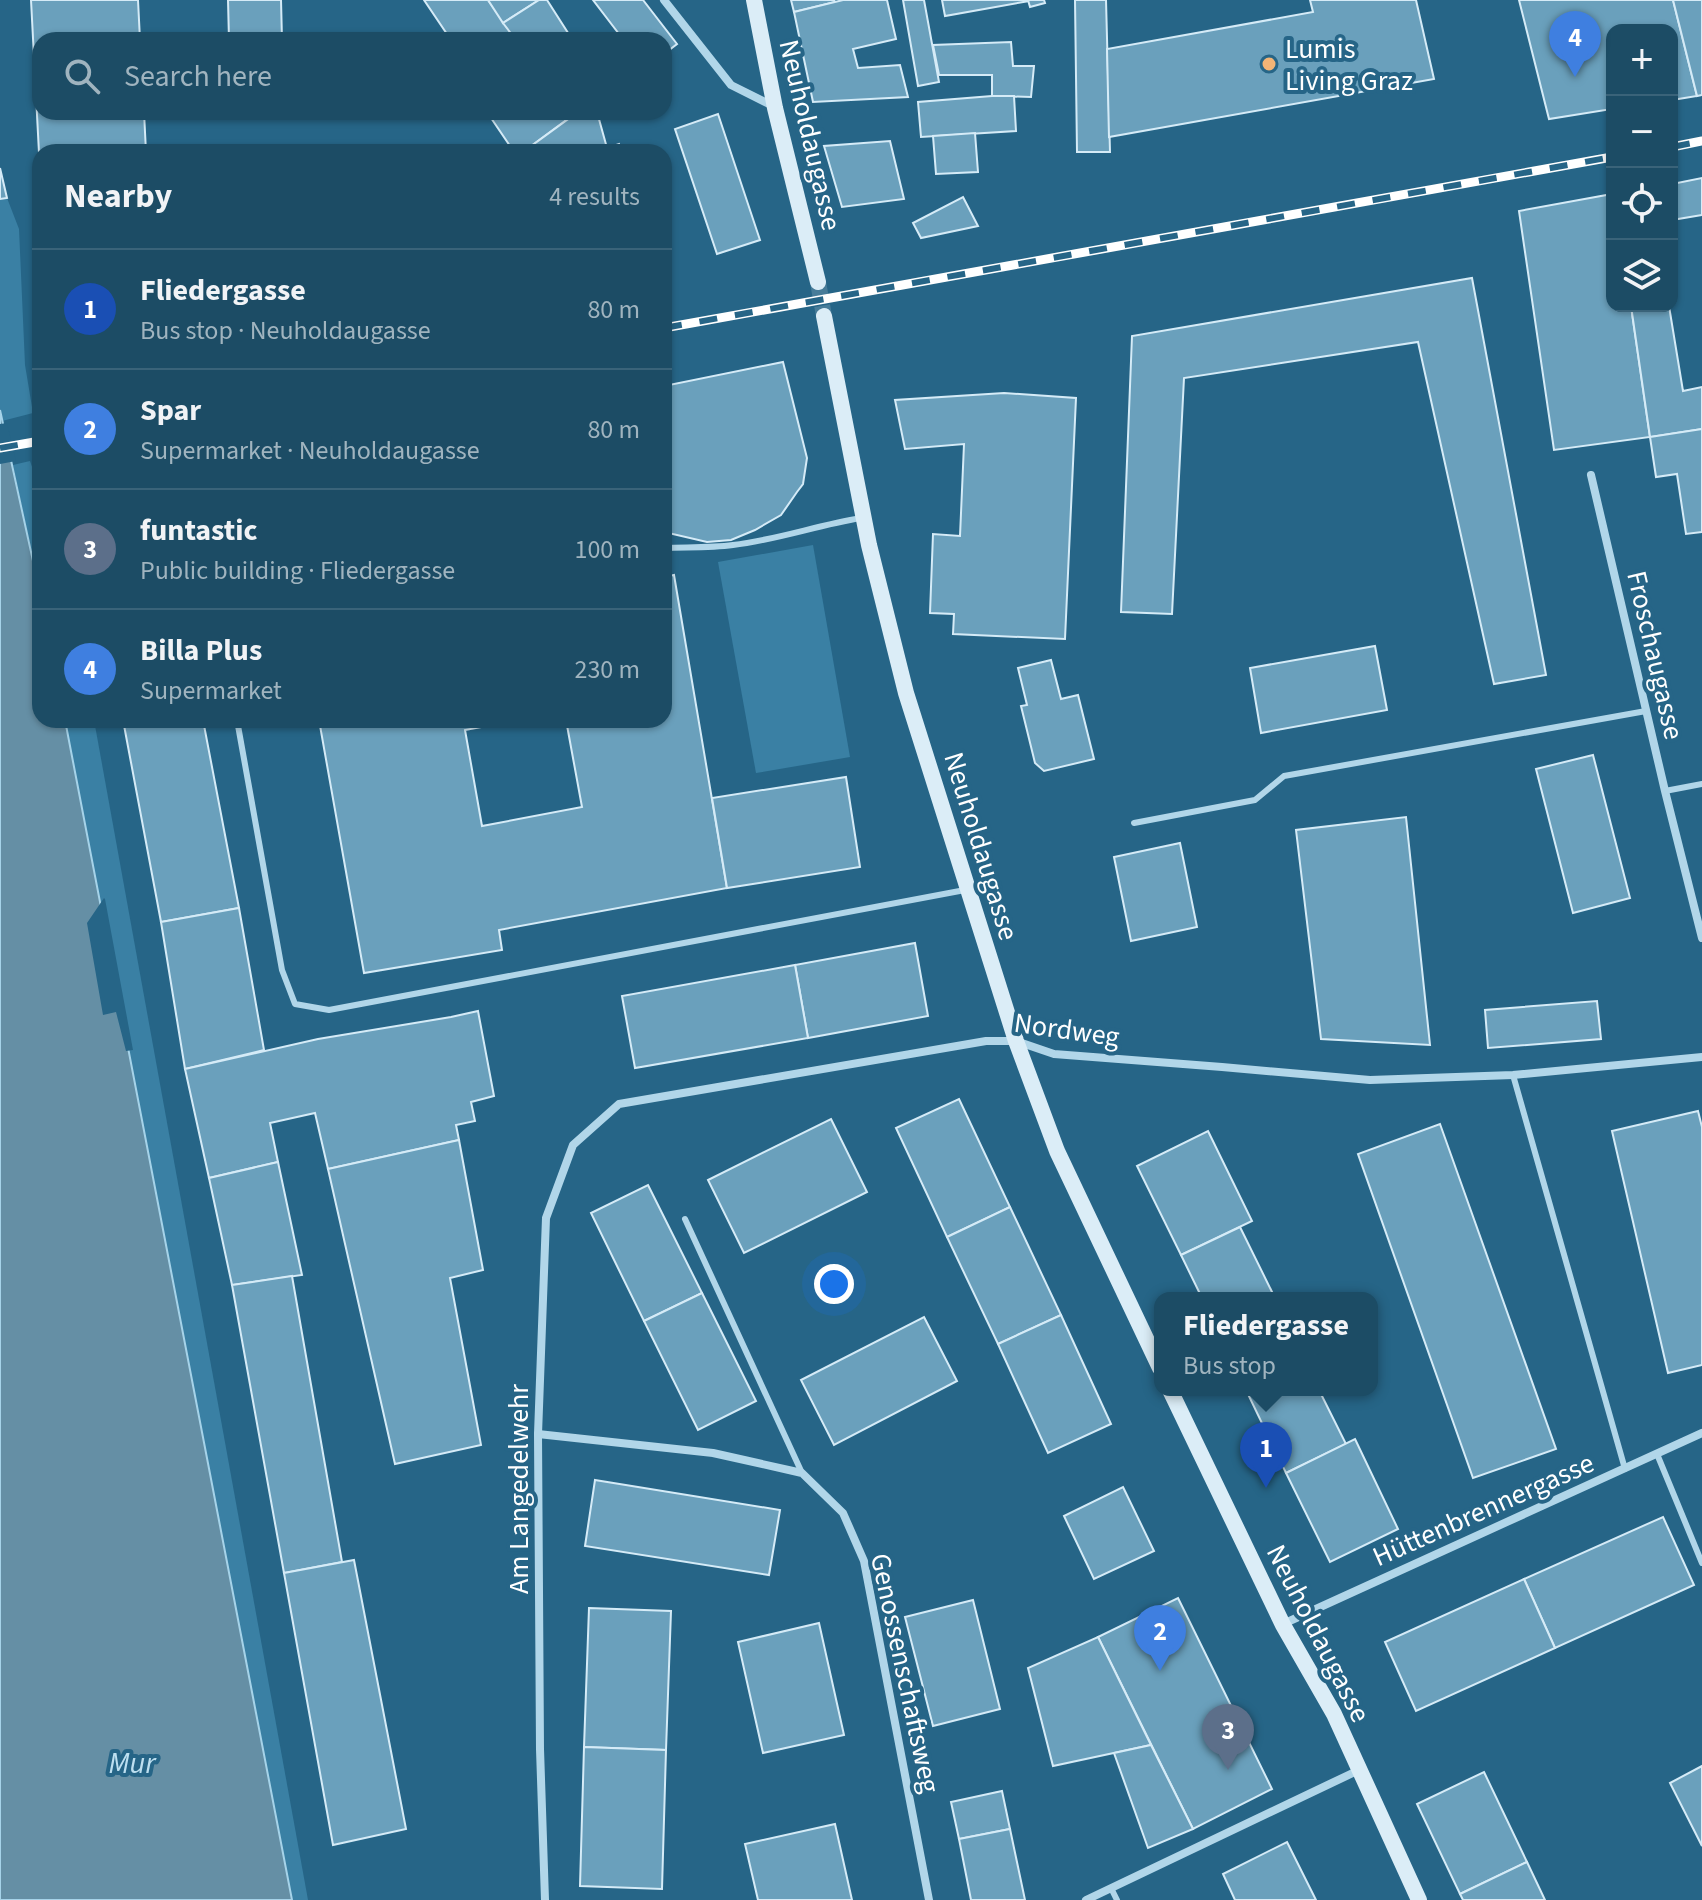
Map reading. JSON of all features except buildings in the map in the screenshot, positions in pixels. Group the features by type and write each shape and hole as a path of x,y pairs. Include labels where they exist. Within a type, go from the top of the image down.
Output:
{"street":[{"path":"664,0 731,85 775,108"},
{"name":"Neuholdaugasse","path":"754,0 775,108 818,282"},
{"name":"Neuholdaugasse","path":"824,316 864,518 906,693 1016,1041 1057,1151 1154,1355"},
{"name":"Froschaugasse","path":"1591,475 1702,938"},
{"name":"Nordweg","path":"619,1104 986,1041 1016,1041 1054,1054 1370,1080 1513,1075 1702,1057"},
{"name":"Am Langedelwehr","path":"545,1900 540,1749 538,1434 546,1218 573,1145 619,1104"},
{"name":"Neuholdaugasse","path":"1173,1396 1283,1625 1334,1714 1419,1900"},
{"name":"Hüttenbrennergasse","path":"1283,1625 1702,1433"},
{"path":"538,1434 713,1453 802,1473"},
{"name":"Genossenschaftsweg","path":"802,1473 843,1513 864,1561 929,1900"},
{"path":"1086,1900 1359,1770"}],"lane":[{"path":"672,548 731,545 864,518"},
{"path":"1134,823 1255,800 1284,776 1646,711"},
{"path":"238,728 282,970 295,1004 329,1010 968,889"},
{"path":"1665,791 1702,784"},
{"path":"1513,1075 1625,1469"},
{"name":"Genossenschaftsweg","path":"685,1219 802,1473"},
{"path":"1657,1454 1702,1563"},
{"path":"1111,1888 1117,1900"}],"shaded area":[{"path":"7,198 19,229 25,365 32,407 32,413 2,421 0,410 0,199"},
{"path":"30,461 32,467 32,555 13,465"},
{"path":"813,545 850,757 756,773 718,562"},
{"path":"67,728 95,728 308,1900 292,1900"}],"water":[{"name":"Mur","path":"0,410 32,556 32,728 67,728 292,1900 0,1900"}],"pier":[{"path":"7,423 16,461 0,464 0,424"},
{"path":"104,898 133,1050 126,1051 116,1012 103,1015 87,923"}],"tunnel":[{"path":"818,282 824,316"}],"railway":[{"path":"1678,146 1702,141"},
{"path":"672,327 1606,158"},
{"path":"0,448 32,442"}],"place":[{"name":"Lumis Living Graz","path":"1269,64"},
{"name":"Billa Plus","path":"1575,77"},
{"name":"Fliedergasse","path":"1266,1488"},
{"name":"Spar","path":"1160,1671"},
{"name":"funtastic","path":"1228,1770"}]}
